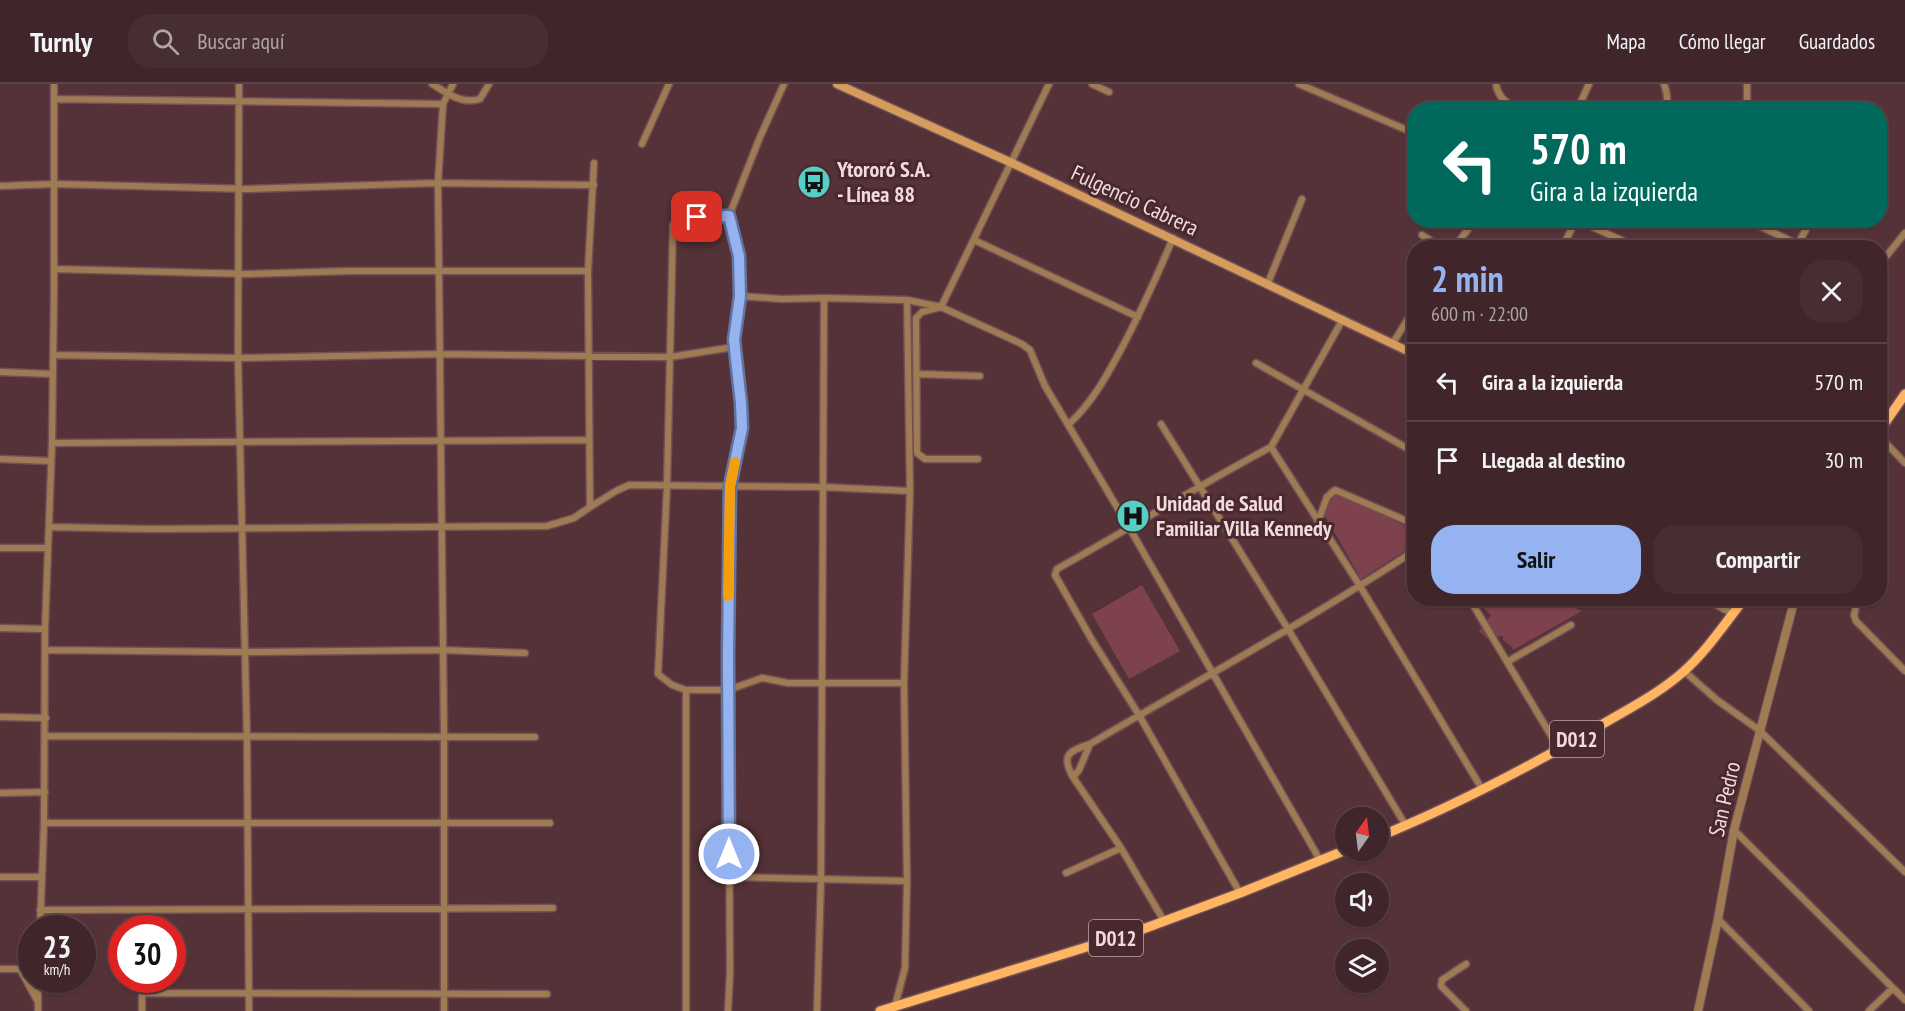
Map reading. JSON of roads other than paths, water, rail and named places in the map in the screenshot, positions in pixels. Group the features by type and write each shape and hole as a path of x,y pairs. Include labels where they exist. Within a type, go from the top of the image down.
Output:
{"main road":[{"name":"Fulgencio Cabrera","path":"837,84 1173,238 1407,350"},
{"path":"1887,420 1905,394"},
{"name":"D012","path":"1389,833 1482,789 1559,749 1645,699 1684,670 1739,606"},
{"name":"D012","path":"880,1011 1135,932 1335,854"}],"street":[{"path":"40,915 46,736 45,629 52,443 54,84"},
{"path":"239,84 238,358 247,738 249,1011"},
{"path":"432,84 460,99 474,101 480,99 489,84"},
{"path":"444,1011 444,736 438,183 443,104 453,84"},
{"path":"642,144 669,84"},
{"path":"728,1011 730,486 742,428 734,347 740,296 739,256 729,216 784,84"},
{"path":"941,308 1049,84"},
{"path":"1092,84 1109,92"},
{"path":"1299,84 1407,130"},
{"path":"1496,84 1497,92 1505,102"},
{"path":"1581,102 1589,84"},
{"path":"1664,84 1667,102"},
{"path":"1747,84 1747,102"},
{"path":"54,99 443,104"},
{"path":"590,507 588,272 594,163"},
{"path":"0,186 54,184 238,189 438,183 594,185"},
{"path":"1268,283 1302,199"},
{"path":"729,216 697,217 673,225 667,486 658,674 672,685 686,690 728,690 762,678 788,683 904,683"},
{"path":"1595,228 1621,240"},
{"path":"1764,228 1790,240"},
{"path":"1887,255 1905,233"},
{"path":"1422,235 1430,240"},
{"path":"1069,423 1082,412 1104,381 1138,317 1173,238"},
{"path":"974,240 1138,317"},
{"path":"54,269 239,274 439,271 588,272"},
{"path":"740,296 782,299 907,300 941,308 1022,344 1030,350 1045,386 1069,423 1320,860"},
{"path":"817,1011 823,683 824,298"},
{"path":"895,1006 905,968 907,881 904,683 910,491 907,300"},
{"path":"941,308 922,312 915,318 918,455 932,459 978,459"},
{"path":"1240,893 1139,715 1055,575 1057,569 1130,529 1200,485 1270,447 1343,319"},
{"path":"1393,343 1407,320"},
{"path":"53,355 238,358 440,354 670,357 734,347"},
{"path":"1256,363 1407,448"},
{"path":"0,372 52,375"},
{"path":"916,374 980,376"},
{"path":"1161,424 1406,826"},
{"path":"52,443 588,440"},
{"path":"1887,444 1905,463"},
{"path":"1270,447 1360,586 1482,789"},
{"path":"0,459 50,461"},
{"path":"49,527 242,529 548,526 574,518 629,485 822,487 910,491"},
{"path":"1318,522 1327,497 1335,490 1407,521"},
{"path":"0,548 48,548"},
{"path":"1164,921 1121,848 1072,777 1067,767 1068,755 1072,750 1090,744 1288,629 1407,556"},
{"path":"1474,606 1559,749"},
{"path":"1718,606 1733,614"},
{"name":"San Pedro","path":"1698,1011 1719,919 1734,830 1794,606"},
{"path":"1856,606 1854,619 1905,671"},
{"path":"1507,662 1571,625"},
{"path":"0,628 45,629"},
{"path":"45,650 244,652 442,650 525,653"},
{"path":"1684,670 1717,700 1759,730 1905,872"},
{"path":"686,690 686,1011"},
{"path":"0,717 46,718"},
{"path":"46,736 535,737"},
{"path":"1072,777 1079,770 1090,744"},
{"path":"0,793 45,792"},
{"path":"44,823 550,823"},
{"path":"1734,830 1905,1000"},
{"path":"1066,873 1121,848"},
{"path":"0,877 41,877"},
{"path":"729,877 907,881"},
{"path":"40,910 553,908"},
{"path":"1719,919 1809,1011"},
{"path":"1466,964 1441,983 1441,986 1466,1011"},
{"path":"0,969 18,969"},
{"path":"1869,1011 1893,988"},
{"path":"33,993 38,1002"},
{"path":"38,993 38,1011"},
{"path":"142,1011 142,993 547,994"}],"place":[{"name":"Ytororó S.A. - Línea 88","path":"814,182"},
{"name":"Unidad de Salud Familiar Villa Kennedy","path":"1133,516"}]}
